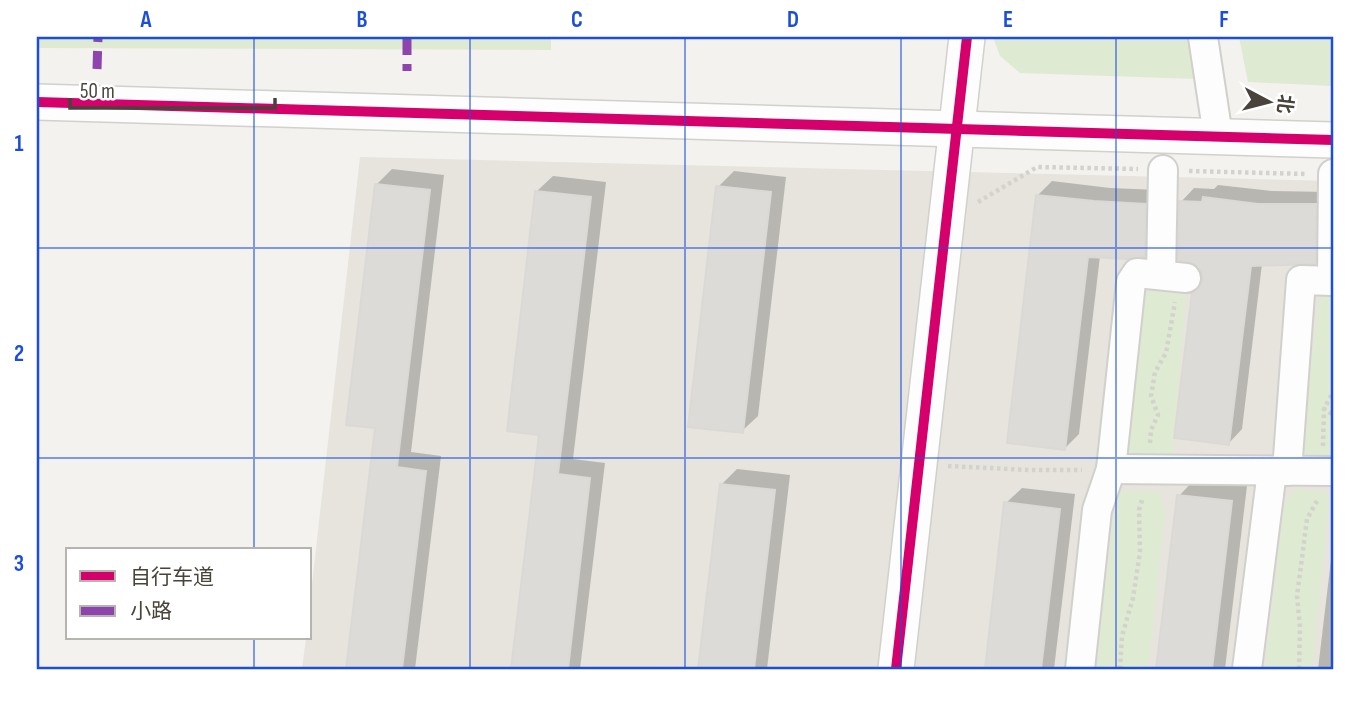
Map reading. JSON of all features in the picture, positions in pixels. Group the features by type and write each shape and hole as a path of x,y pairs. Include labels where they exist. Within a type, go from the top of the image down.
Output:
{"street":[{"path":"896,669 967,37"},
{"path":"1203,37 1218,136"},
{"path":"37,102 1333,140"},
{"path":"1080,669 1097,510 1111,469 1131,282 1136,273 1173,276 1163,170"},
{"path":"1247,669 1279,471 1301,281 1332,281 1333,174"},
{"path":"1111,469 1329,471"}],"path":[{"path":"972,205 1037,167 1333,174"},
{"path":"1299,669 1300,627 1297,596 1307,519 1323,491 1329,471 1322,429 1324,409 1333,392"},
{"path":"919,465 1028,470 1111,469"}],"shaded area":[{"path":"360,157 1333,181 1333,669 302,669 306,640 312,640 312,584"}],"green space":[{"path":"37,37 551,37 551,50 37,48"},
{"path":"993,37 1189,37 1196,79 1020,73 1000,56"},
{"path":"1239,37 1333,37 1333,86 1248,82"},
{"path":"1153,286 1182,286 1186,293 1173,452 1160,462 1136,460 1126,449 1143,296"},
{"path":"1320,290 1333,291 1333,459 1309,460 1301,447"},
{"path":"1295,488 1330,493 1312,669 1265,669 1284,507"},
{"path":"1120,491 1159,491 1165,511 1148,669 1096,669 1113,522"}],"building":[{"path":"375,184 430,190 397,467 426,471 402,669 346,669 375,428 346,425"},
{"path":"716,186 771,192 743,433 688,427"},
{"path":"535,191 591,197 558,474 590,478 568,669 511,669 539,435 507,431"},
{"path":"1036,195 1146,204 1145,257 1088,257 1065,450 1007,443"},
{"path":"1203,197 1258,204 1316,204 1316,264 1251,266 1229,445 1174,438 1192,293 1199,288 1203,279 1196,265 1178,260 1179,201 1202,202"},
{"path":"720,484 775,490 754,669 698,669"},
{"path":"1177,495 1232,501 1212,669 1156,669"},
{"path":"1004,502 1060,509 1041,669 985,669"}],"marked path":[{"path":"97,69 98,37"},
{"path":"407,37 407,71"}],"cycle path":[{"path":"896,669 967,37"},
{"path":"37,102 1333,140"}]}
